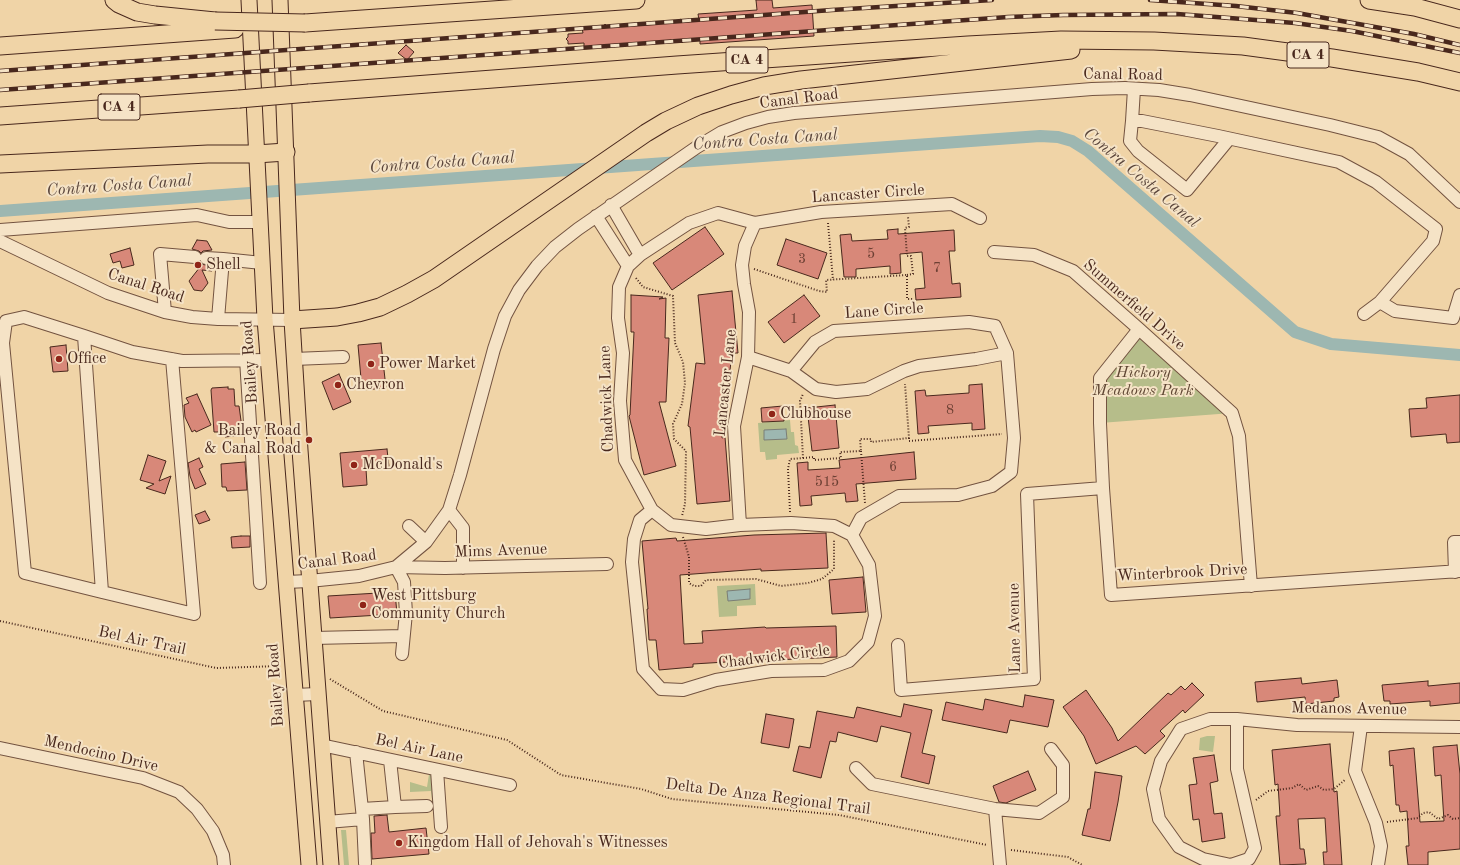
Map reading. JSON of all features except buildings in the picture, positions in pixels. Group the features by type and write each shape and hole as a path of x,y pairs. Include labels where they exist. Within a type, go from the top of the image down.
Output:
{"highway":[{"path":"114,0 119,4 137,12 155,15 215,21 305,23"},
{"path":"0,46 636,0"},
{"path":"1369,0 1415,7 1460,19"},
{"name":"CA 4","path":"0,116 677,65 1061,40 1154,41 1243,46 1332,58 1418,72 1460,82"},
{"path":"292,320 337,317 358,313 380,307 408,294 434,279 646,133 666,121 698,106 731,95 764,86 861,73 1154,41"},
{"path":"0,164 208,154 256,154 286,152"}],"main road":[{"name":"Bailey Road","path":"249,0 265,319 286,582 287,667 295,696 309,865"},
{"path":"280,0 294,359 317,694 331,865"}],"street":[{"name":"Canal Road","path":"286,582 359,576 396,567 426,542 449,510 494,349 505,316 519,290 537,266 555,247 659,172 722,132 746,123 768,117 794,113 1092,89 1159,90 1190,95 1330,125 1378,137 1409,154 1460,202"},
{"path":"1134,89 1130,141 1138,151 1187,190 1229,139"},
{"path":"1132,121 1339,162 1376,182 1436,230 1433,241 1380,302 1364,314"},
{"name":"Lancaster Circle","path":"755,223 827,212 952,204 980,218"},
{"path":"612,205 640,256"},
{"name":"Chadwick Lane","path":"755,223 718,213 688,223 628,266 619,287 618,318 622,353 620,401 625,460 652,510 670,525 706,529 740,525 791,523 834,526 852,535"},
{"path":"0,230 197,215 229,222 260,216"},
{"path":"596,216 628,266"},
{"name":"Lancaster Lane","path":"740,525 734,426 748,356 749,312 742,265 745,246 755,223"},
{"name":"Canal Road","path":"0,242 108,293 165,312 192,318 292,320"},
{"name":"Summerfield Drive","path":"994,252 1034,255 1073,271 1232,414 1239,436 1251,586"},
{"path":"165,312 160,254 262,263"},
{"path":"218,319 223,259"},
{"path":"1380,302 1395,310 1452,318 1460,295"},
{"path":"172,359 194,614 25,573 3,343 6,321 24,317 132,352 172,359 182,361 246,359 268,360"},
{"name":"Lane Circle","path":"791,371 815,342 834,331 969,322 994,326 1007,353"},
{"name":"Winterbrook Drive","path":"1139,329 1100,378 1102,488 1111,596 1458,572"},
{"path":"84,336 102,592"},
{"path":"748,356 791,371 816,389 836,392 867,389 904,371 919,366 976,359 1007,353 1013,434 1011,472 992,486 958,495 899,496 861,518 852,535"},
{"path":"294,359 343,357"},
{"path":"246,359 260,583"},
{"name":"Lane Avenue","path":"898,645 901,690 1034,679 1027,494 1102,488"},
{"path":"449,510 463,528 463,568"},
{"name":"Chadwick Circle","path":"652,510 640,520 634,538 632,562 643,669 661,689 683,690 716,680 771,671 824,670 849,661 868,642 875,616 869,565 852,535"},
{"path":"409,526 426,542"},
{"path":"1458,572 1454,542 1460,542"},
{"name":"Mims Avenue","path":"396,567 463,568 607,564"},
{"path":"396,567 404,582 406,613 402,654"},
{"path":"313,638 403,636"},
{"path":"295,696 317,694"},
{"name":"Medanos Avenue","path":"1237,719 1237,769 1247,807 1255,848 1249,859 1231,865 1203,859 1179,847 1159,819 1153,789 1162,761 1181,729 1210,719 1237,719 1297,725 1460,727"},
{"path":"1361,726 1355,771 1376,823 1381,846 1378,865"},
{"name":"Bel Air Lane","path":"321,745 510,785"},
{"name":"Mendocino Drive","path":"0,748 143,778 179,792 197,809 213,830 223,855 224,865"},
{"path":"856,768 872,784 995,810 1039,813 1063,797 1063,765 1052,749"},
{"path":"356,752 363,814 365,863"},
{"path":"390,760 395,807"},
{"path":"437,770 441,827"},
{"path":"327,822 395,807 427,806"},
{"path":"995,810 1000,865"}],"path":[{"path":"742,265 819,291 827,292 826,280 913,274 911,256 907,256 905,228 909,227 907,207"},
{"path":"827,212 833,280"},
{"path":"628,266 643,287 673,296 675,343 683,362 685,383 682,404 674,424 674,440 686,451 685,504 679,525 689,557 689,583 694,586 701,586 706,580 756,579 781,586 808,583 822,579 834,569 834,526"},
{"path":"907,275 907,299 913,299 915,325"},
{"path":"904,371 909,441 1013,434"},
{"path":"803,458 800,401 808,384"},
{"path":"866,514 860,439 871,439 871,442 909,438"},
{"path":"791,523 788,469 790,459 814,457 814,460 841,458 840,452 861,451"},
{"name":"Bel Air Trail","path":"0,621 216,668 272,665 287,667"},
{"name":"Delta De Anza Regional Trail","path":"316,674 329,679 383,711 506,740 561,775 641,789 672,799 839,815 998,848 1068,857 1082,865"},
{"path":"1247,807 1268,791 1292,788 1299,784 1306,790 1318,786 1324,790 1334,789 1355,771"},
{"path":"1376,823 1418,818 1423,813 1429,812 1438,819 1448,815 1453,819 1460,818"}],"green space":[{"name":"Hickory Meadows Park","path":"1139,329 1232,413 1100,423 1100,378"},
{"path":"790,420 791,432 794,432 795,445 798,446 799,453 777,455 777,459 766,460 765,452 760,452 758,423"},
{"path":"755,584 756,605 737,606 737,616 719,617 717,586"},
{"path":"1215,736 1213,752 1199,750 1200,738"},
{"path":"430,768 437,770 441,827 435,828 431,791 410,792 410,782 427,787"},
{"path":"341,830 346,830 349,865 344,865"}],"water":[{"path":"786,429 787,439 764,440 764,430"},
{"path":"750,589 750,599 728,601 727,591"}],"waterway":[{"name":"Contra Costa Canal","path":"0,211 1040,136 1058,137 1072,141 1088,151 1295,332 1331,344 1460,355"}],"railway":[{"path":"0,71 832,10 992,0"},
{"path":"1150,0 1236,6 1297,13 1414,34 1460,45"},
{"path":"0,90 1008,17 1063,15 1177,14 1295,23 1352,31 1460,53"}],"place":[{"name":"Shell","path":"198,265"},
{"name":"Office","path":"59,359"},
{"name":"Power Market","path":"371,364"},
{"name":"Chevron","path":"338,385"},
{"name":"Clubhouse","path":"772,414"},
{"name":"Bailey Road & Canal Road","path":"309,440"},
{"name":"McDonald's","path":"354,465"},
{"name":"West Pittsburg Community Church","path":"363,605"},
{"name":"Kingdom Hall of Jehovah's Witnesses","path":"399,843"}]}
